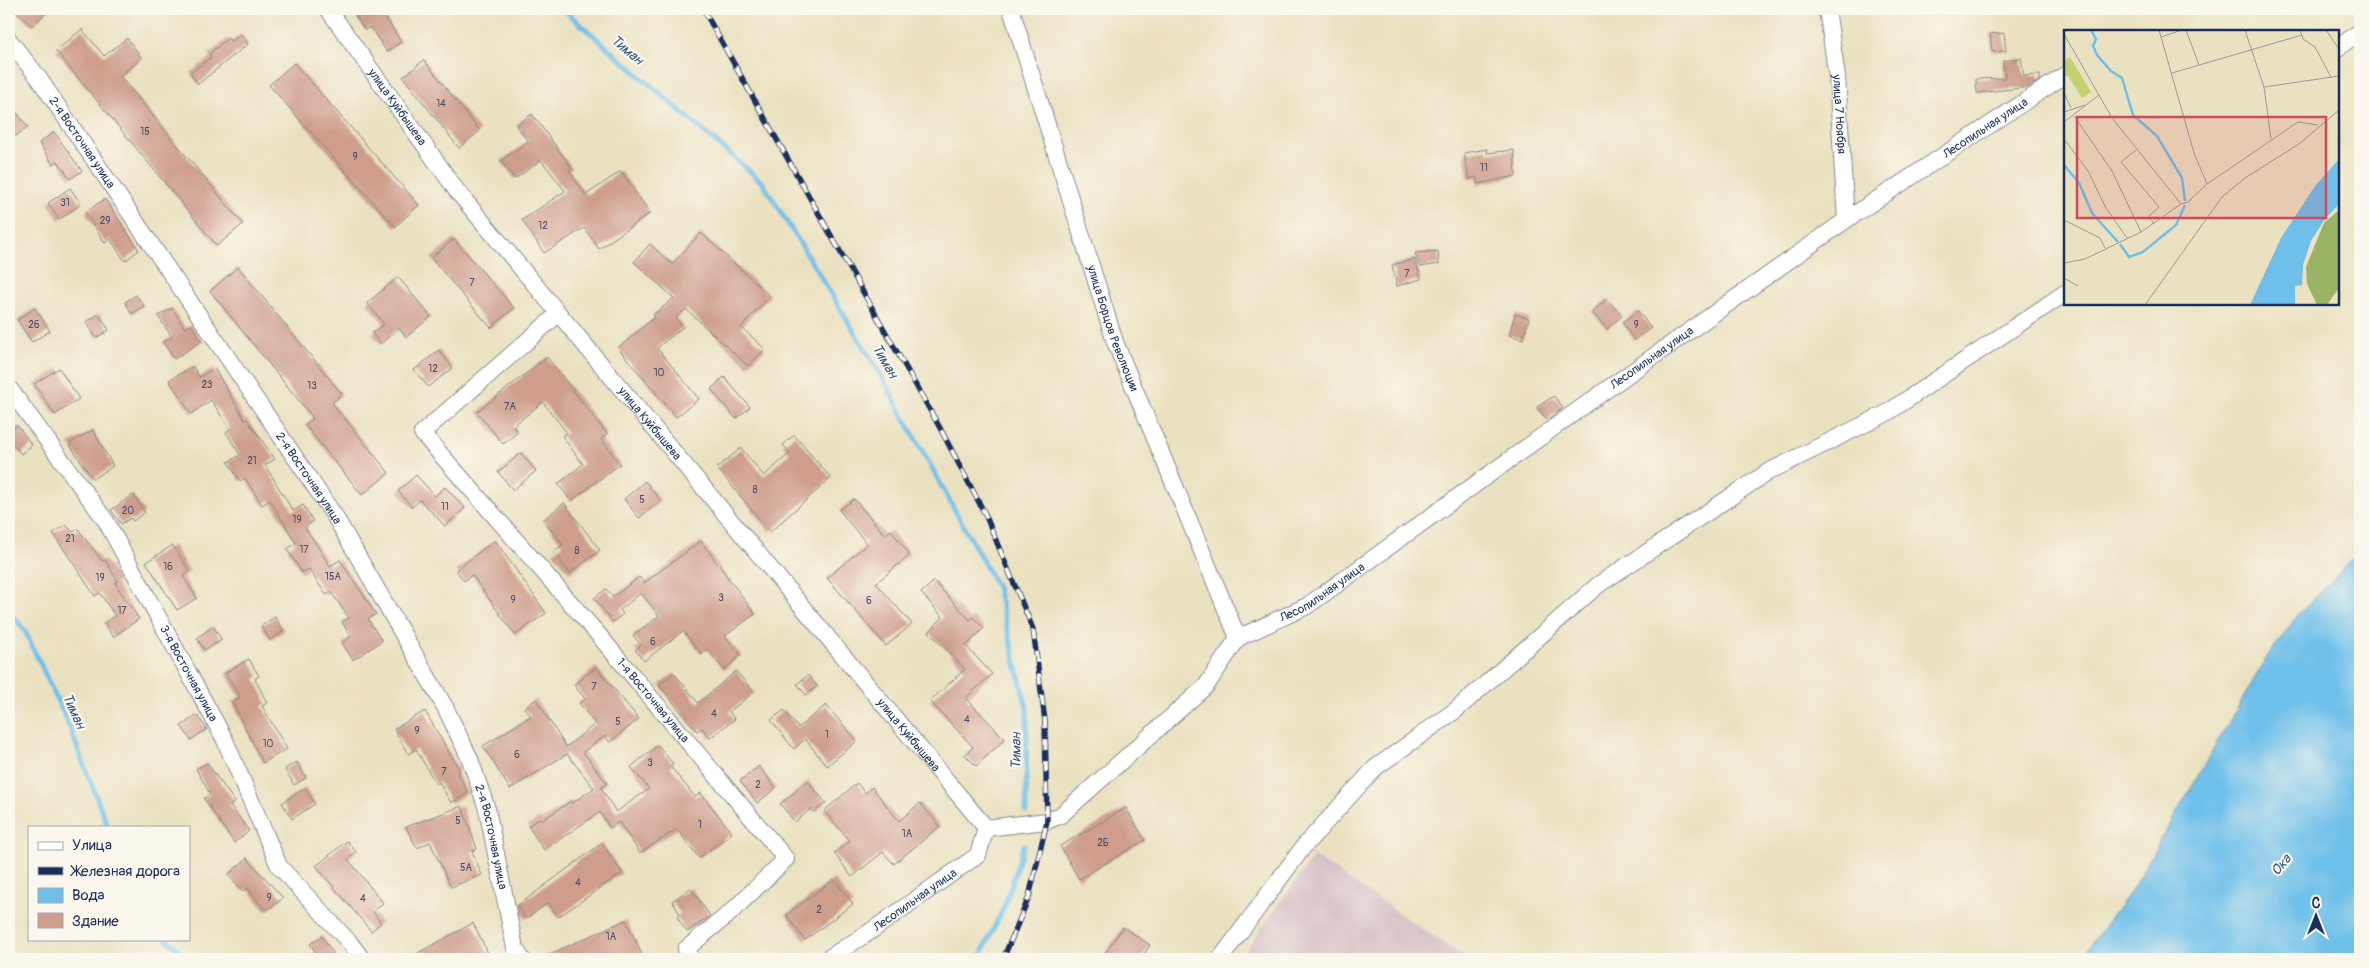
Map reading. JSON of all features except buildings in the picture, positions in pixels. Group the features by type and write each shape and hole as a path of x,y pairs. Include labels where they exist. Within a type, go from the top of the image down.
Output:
{"street":[{"name":"улица Куйбышева","path":"328,9 457,191 986,828"},
{"name":"улица Борцов Революции","path":"1011,9 1115,342 1238,638"},
{"name":"улица 7 Ноября","path":"1827,9 1837,77 1846,220"},
{"path":"2339,47 2360,31"},
{"name":"2-я Восточная улица","path":"9,40 49,93 334,515 445,707 470,759 487,809 514,948 522,959"},
{"name":"Лесопильная улица","path":"1238,638 1307,606 1592,400 1846,220 2064,76"},
{"path":"1220,959 1304,846 1375,768 1456,710 1598,586 1768,472 1887,413 2064,294"},
{"name":"1-я Восточная улица","path":"558,314 422,433 602,639 786,859 730,913 686,949 692,959"},
{"name":"3-я Восточная улица","path":"9,388 106,521 224,738 279,866 350,943 362,959"},
{"path":"986,828 1047,821 1061,815 1206,686 1238,638"},
{"name":"Лесопильная улица","path":"827,959 871,931 978,855 986,828"}],"shaded area":[{"path":"1314,856 1467,959 1239,959"}],"water":[{"name":"Ока","path":"2360,552 2360,959 2080,959 2134,886 2266,659 2298,615"}],"waterway":[{"name":"Тиман","path":"563,9 763,183 878,370 997,587 1027,708 1026,812"},
{"name":"Тиман","path":"9,611 25,631 67,721 108,826"},
{"name":"Тиман","path":"979,959 1004,907 1024,845"},
{"name":"Тиман","path":"167,940 189,959"}],"railway":[{"path":"703,9 940,428 985,514 1033,629 1045,721 1047,821 1029,897 1003,959"}]}
